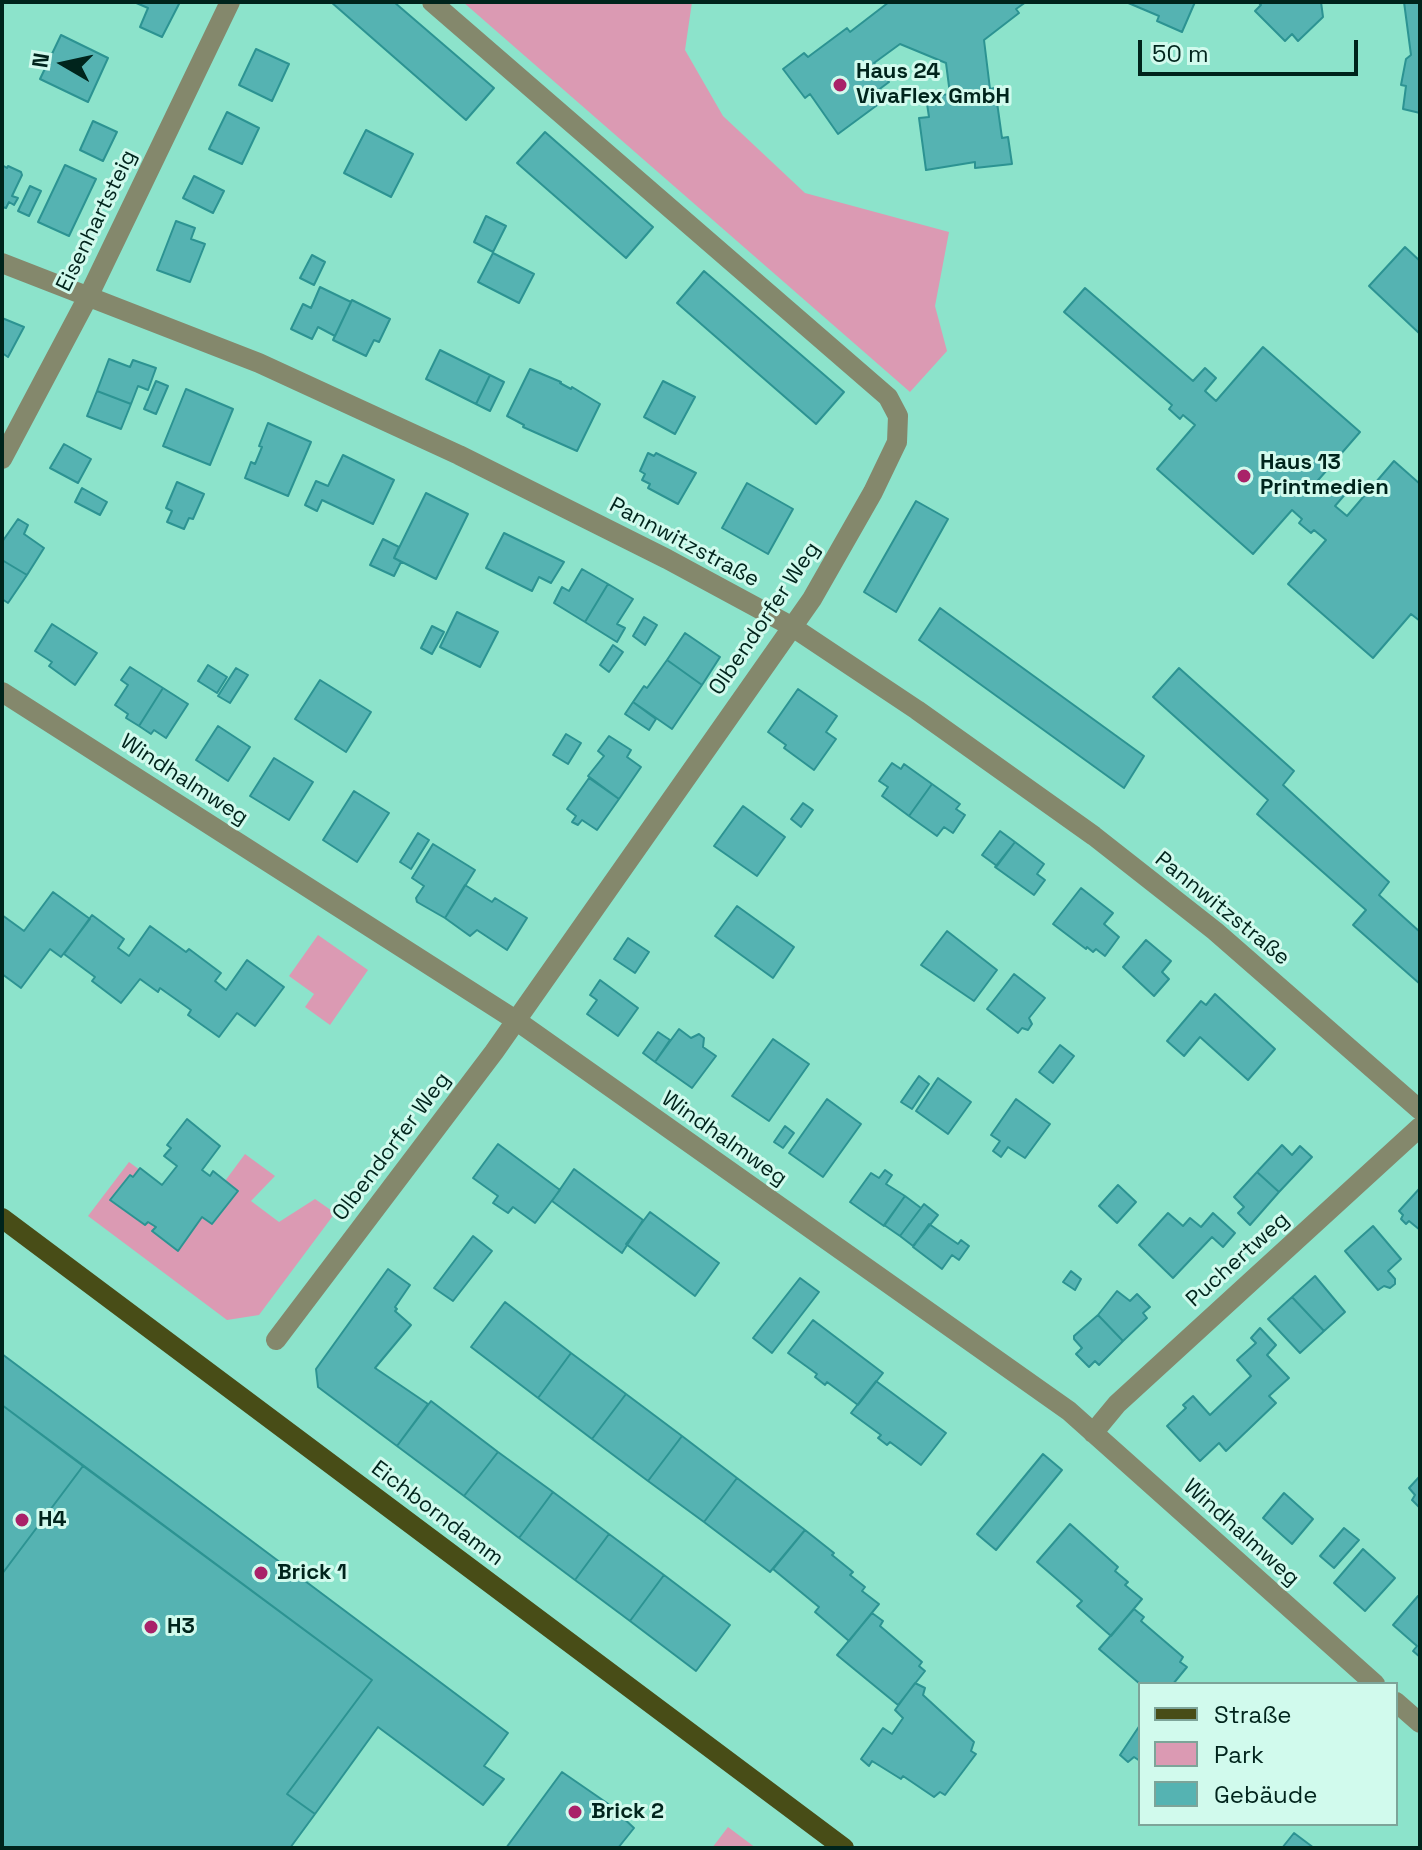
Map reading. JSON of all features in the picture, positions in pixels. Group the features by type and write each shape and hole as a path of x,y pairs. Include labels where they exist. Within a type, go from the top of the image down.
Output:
{"main road":[{"name":"Eichborndamm","path":"2,1218 844,1848"}],"street":[{"name":"Eisenhartsteig","path":"2,459 89,295 230,2"},
{"name":"Olbendorfer Weg","path":"276,1340 517,1021 812,599 873,492 897,442 898,416 888,397 432,2"},
{"name":"Pannwitzstraße","path":"2,263 259,363 459,455 667,559 791,626 917,710 1094,836 1215,931 1420,1110"},
{"name":"Windhalmweg","path":"2,692 517,1021 1069,1411 1373,1682"},
{"name":"Puchertweg","path":"1093,1433 1117,1404 1420,1127"},
{"path":"1398,1704 1420,1723"}],"green space":[{"path":"463,2 692,2 685,50 723,116 805,193 949,232 935,306 947,351 910,392"},
{"path":"318,935 368,970 330,1025 305,1007 314,994 289,976"},
{"path":"245,1154 275,1176 251,1201 279,1222 315,1199 335,1213 259,1315 227,1320 88,1216 129,1162 140,1170 133,1177 129,1175 110,1200 145,1225 148,1222 156,1227 153,1231 178,1250 202,1217 213,1224 238,1191 225,1181"},
{"path":"728,1827 756,1848 712,1848"}],"building":[{"path":"134,2 180,2 162,37 140,27 148,8"},
{"path":"331,2 394,2 494,88 466,120"},
{"name":"Haus 24 VivaFlex GmbH","path":"889,2 1026,2 1016,9 1019,13 984,40 990,89 995,88 1002,138 1008,137 1012,164 975,168 975,162 926,170 919,118 929,117 926,97 950,94 946,63 900,44 874,63 889,82 873,94 880,103 838,134 810,94 805,98 783,69 804,53 808,57 847,28 850,32"},
{"path":"1126,2 1195,2 1182,32 1157,21 1159,16"},
{"path":"1258,2 1321,2 1323,17 1298,41 1292,34 1285,41 1255,11 1261,5"},
{"path":"1404,2 1420,2 1420,113 1403,109 1406,86 1401,85 1406,59 1411,55"},
{"path":"61,35 108,58 88,102 40,79"},
{"path":"256,49 289,64 272,101 239,85"},
{"path":"227,112 259,128 242,164 209,149"},
{"path":"93,121 117,132 103,161 80,150"},
{"path":"366,130 413,154 391,197 344,173"},
{"path":"545,132 653,227 626,258 517,163"},
{"path":"2,165 22,175 12,196 18,198 14,205 9,202 6,208 2,207"},
{"path":"65,165 96,179 69,236 38,222"},
{"path":"194,176 224,191 213,213 183,198"},
{"path":"30,186 41,191 29,216 18,211"},
{"path":"486,216 506,226 493,252 474,242"},
{"path":"176,221 195,228 191,239 205,244 190,282 157,270"},
{"path":"1405,247 1420,261 1420,334 1369,286"},
{"path":"493,253 534,274 519,303 478,282"},
{"path":"312,255 325,262 314,285 300,278"},
{"path":"704,271 844,392 816,424 677,303"},
{"path":"320,287 351,302 335,336 318,327 312,339 291,329 303,304 311,308"},
{"name":"Haus 13 Printmedien","path":"1085,288 1193,381 1205,368 1216,378 1205,391 1216,401 1263,347 1360,432 1313,486 1324,496 1336,482 1347,492 1335,506 1347,516 1394,461 1420,484 1420,621 1411,614 1373,658 1288,584 1326,540 1299,523 1302,519 1292,510 1253,554 1157,469 1195,425 1183,415 1180,419 1169,409 1172,405 1064,312"},
{"path":"352,300 390,319 379,342 374,340 366,356 333,340"},
{"path":"2,318 24,327 8,357 2,353"},
{"path":"440,350 490,375 476,404 426,379"},
{"path":"109,359 130,367 133,360 156,368 148,390 138,386 131,404 97,391"},
{"path":"530,369 572,387 600,404 577,451 523,427 507,416"},
{"path":"490,375 504,382 490,411 476,404"},
{"path":"156,381 168,386 156,414 144,409"},
{"path":"663,381 695,397 675,434 644,417"},
{"path":"186,389 233,409 210,465 163,446"},
{"path":"97,391 131,404 121,429 87,416"},
{"path":"268,423 311,442 288,496 245,478 251,462 255,464"},
{"path":"64,444 91,459 78,483 50,468"},
{"path":"648,453 654,456 656,453 696,473 678,504 648,488 650,484 642,480 645,474 640,471"},
{"path":"343,455 394,480 373,524 322,500 317,511 305,505 316,481 328,486"},
{"path":"177,482 204,494 193,519 189,518 184,529 167,522 172,511 166,508"},
{"path":"747,483 793,509 768,554 722,528"},
{"path":"82,488 107,502 100,515 75,502"},
{"path":"426,493 468,514 436,579 394,558"},
{"path":"916,501 948,519 896,612 864,592"},
{"path":"18,519 28,525 24,534 44,548 27,575 2,560 2,542"},
{"path":"504,533 564,562 551,583 539,577 532,591 486,568"},
{"path":"383,539 399,547 394,558 401,562 394,576 370,565"},
{"path":"2,560 27,575 8,603 2,599"},
{"path":"582,569 608,584 585,622 554,603 562,587 569,591"},
{"path":"608,584 633,599 617,624 625,628 617,642 585,622"},
{"path":"940,608 1144,756 1124,788 919,640"},
{"path":"457,612 498,632 480,667 440,647"},
{"path":"644,617 657,625 645,645 633,636"},
{"path":"52,624 97,653 75,685 49,666 52,662 35,651"},
{"path":"432,626 444,632 432,654 421,648"},
{"path":"685,633 720,657 702,685 667,660"},
{"path":"613,645 623,652 609,672 600,665"},
{"path":"667,660 702,685 672,729 633,702"},
{"path":"208,665 227,677 217,693 198,681"},
{"path":"130,667 163,688 139,726 126,718 128,714 115,705 128,685 121,680"},
{"path":"236,668 248,675 230,703 218,696"},
{"path":"1179,668 1294,771 1283,785 1389,882 1379,895 1420,932 1420,984 1353,925 1366,910 1257,814 1268,800 1153,697"},
{"path":"320,680 371,712 346,752 295,719"},
{"path":"163,688 188,704 166,738 154,730 151,734 139,726"},
{"path":"798,689 837,716 826,732 836,739 814,770 768,732"},
{"path":"633,702 656,719 649,730 625,714"},
{"path":"218,726 250,747 228,781 196,760"},
{"path":"566,734 581,743 568,764 553,755"},
{"path":"609,736 631,750 627,757 641,767 619,799 588,776 604,756 598,751"},
{"path":"274,758 313,782 289,820 250,796"},
{"path":"892,763 901,769 904,764 932,784 909,816 882,796 888,787 879,781"},
{"path":"589,778 619,799 597,830 582,820 578,825 572,822 576,816 567,809"},
{"path":"932,784 960,804 956,809 965,815 953,833 944,827 937,836 909,816"},
{"path":"354,791 389,813 357,862 323,840"},
{"path":"803,803 813,810 801,827 791,819"},
{"path":"743,806 785,837 757,876 714,846"},
{"path":"1000,831 1015,842 997,866 982,855"},
{"path":"418,833 429,840 411,869 400,862"},
{"path":"1015,842 1044,864 1037,874 1045,880 1034,895 995,867"},
{"path":"433,844 475,870 445,918 417,902 416,898 424,886 412,878"},
{"path":"465,885 492,902 495,898 527,918 507,950 477,930 470,936 445,918"},
{"path":"1081,888 1113,913 1104,924 1119,937 1105,956 1096,949 1093,952 1086,949 1053,924"},
{"path":"53,892 90,919 61,957 50,949 21,988 2,974 2,915 24,931"},
{"path":"737,906 794,947 773,978 715,936"},
{"path":"92,915 124,939 118,948 129,956 150,926 221,973 215,981 226,990 247,960 284,987 255,1026 237,1013 219,1037 188,1015 191,1010 160,988 158,992 140,979 121,1003 92,981 95,977 64,954"},
{"path":"947,931 997,970 974,1001 921,965"},
{"path":"628,938 649,952 635,973 614,959"},
{"path":"1146,940 1171,961 1162,972 1169,979 1154,996 1123,967"},
{"path":"1014,974 1045,998 1029,1018 1032,1024 1028,1030 1022,1028 1018,1033 987,1009"},
{"path":"600,980 638,1008 618,1036 587,1014 597,1000 590,995"},
{"path":"1215,994 1275,1049 1248,1080 1200,1037 1184,1056 1167,1041 1201,1001 1206,1005"},
{"path":"679,1029 691,1038 699,1034 704,1038 703,1047 716,1056 692,1088 655,1062"},
{"path":"658,1032 670,1040 655,1062 643,1053"},
{"path":"773,1039 809,1064 769,1121 732,1096"},
{"path":"1060,1045 1074,1056 1053,1083 1039,1072"},
{"path":"919,1076 929,1084 912,1109 901,1102"},
{"path":"938,1078 971,1102 948,1134 916,1111"},
{"path":"827,1099 861,1124 823,1177 789,1153"},
{"path":"1016,1099 1050,1124 1025,1158 1008,1147 1001,1157 993,1151 1000,1141 991,1135"},
{"path":"187,1119 220,1146 202,1170 210,1176 213,1171 238,1191 212,1224 202,1217 178,1251 152,1231 156,1227 148,1222 145,1225 110,1200 130,1175 133,1177 140,1168 162,1185 177,1166 164,1156 171,1148 167,1145"},
{"path":"785,1126 794,1133 783,1148 774,1142"},
{"path":"498,1144 560,1190 535,1223 513,1207 508,1213 493,1203 498,1196 473,1178"},
{"path":"1282,1145 1292,1155 1300,1146 1312,1157 1279,1192 1257,1172"},
{"path":"574,1169 643,1220 622,1253 552,1201"},
{"path":"885,1170 892,1175 886,1184 905,1196 884,1226 850,1202 871,1173 879,1178"},
{"path":"1257,1172 1279,1192 1250,1225 1238,1213 1244,1207 1234,1197"},
{"path":"1118,1185 1136,1202 1117,1223 1099,1206"},
{"path":"1420,1188 1420,1230 1409,1221 1406,1224 1399,1211"},
{"path":"905,1196 921,1208 900,1236 884,1225"},
{"path":"924,1204 938,1215 913,1246 900,1236"},
{"path":"650,1212 719,1263 695,1296 626,1244"},
{"path":"1168,1213 1183,1226 1190,1218 1201,1227 1213,1213 1235,1233 1223,1247 1212,1237 1173,1278 1139,1245"},
{"path":"929,1224 958,1244 961,1240 969,1246 959,1260 952,1255 942,1269 913,1247"},
{"path":"1373,1226 1401,1259 1388,1271 1395,1279 1395,1284 1390,1288 1384,1286 1378,1290 1345,1251"},
{"path":"473,1236 492,1251 453,1301 434,1288"},
{"path":"388,1269 410,1285 395,1311 411,1325 375,1368 428,1404 397,1446 318,1387 316,1369"},
{"path":"1071,1271 1081,1279 1075,1290 1063,1282"},
{"path":"1315,1276 1345,1312 1324,1331 1292,1297"},
{"path":"800,1278 819,1292 772,1353 753,1338"},
{"path":"1117,1291 1130,1301 1137,1294 1150,1307 1143,1313 1147,1318 1123,1341 1098,1315"},
{"path":"1292,1297 1324,1331 1300,1353 1268,1319"},
{"path":"505,1302 571,1353 538,1398 471,1347"},
{"path":"1098,1315 1123,1341 1099,1365 1095,1361 1089,1367 1076,1354 1082,1348 1074,1336"},
{"path":"813,1320 883,1373 858,1405 827,1382 825,1385 815,1377 817,1374 788,1353"},
{"path":"1260,1328 1276,1345 1267,1355 1289,1378 1269,1396 1276,1403 1226,1451 1219,1443 1200,1461 1167,1426 1186,1408 1183,1405 1193,1396 1210,1415 1251,1376 1237,1360 1256,1343 1251,1338"},
{"path":"571,1353 626,1394 592,1439 538,1398"},
{"name":"Brick 1","path":"2,1354 508,1733 484,1766 504,1779 483,1805 378,1727 315,1814 287,1794 372,1680 2,1405"},
{"path":"876,1381 946,1433 921,1465 890,1442 887,1445 878,1438 881,1435 851,1413"},
{"path":"626,1394 682,1436 648,1481 592,1439"},
{"path":"431,1401 498,1452 464,1496 397,1446"},
{"name":"H4","path":"2,1405 83,1466 2,1574"},
{"path":"682,1436 737,1478 704,1522 648,1481"},
{"path":"498,1452 553,1492 519,1538 464,1496"},
{"path":"1043,1454 1062,1470 996,1550 977,1534"},
{"name":"H3","path":"83,1466 372,1680 287,1794 315,1814 290,1848 2,1848 2,1574"},
{"path":"1420,1476 1420,1508 1412,1500 1415,1495 1409,1488"},
{"path":"737,1478 805,1530 770,1572 704,1522"},
{"path":"553,1492 609,1534 575,1580 519,1538"},
{"path":"1284,1493 1313,1519 1292,1544 1263,1518"},
{"path":"1070,1524 1118,1567 1115,1571 1128,1582 1125,1585 1142,1599 1111,1636 1077,1606 1082,1601 1037,1562"},
{"path":"1344,1528 1359,1540 1334,1568 1320,1556"},
{"path":"805,1530 853,1572 850,1575 865,1587 862,1591 879,1604 849,1641 815,1612 819,1607 773,1569"},
{"path":"609,1534 664,1575 630,1621 575,1580"},
{"path":"1363,1549 1395,1578 1365,1611 1334,1583"},
{"path":"664,1575 730,1625 696,1671 630,1621"},
{"path":"1418,1596 1420,1657 1413,1651 1417,1646 1393,1625"},
{"path":"1134,1609 1144,1617 1141,1621 1183,1657 1180,1662 1187,1667 1175,1682 1138,1682 1099,1649"},
{"path":"872,1613 883,1621 880,1626 922,1662 919,1666 925,1671 898,1705 837,1655"},
{"path":"915,1683 925,1688 923,1695 974,1742 971,1751 976,1754 945,1795 940,1792 934,1797 903,1776 901,1779 872,1761 869,1766 861,1759 883,1728 892,1734 903,1718 895,1710"},
{"path":"1138,1728 1138,1760 1134,1757 1128,1762 1120,1755"},
{"name":"Brick 2","path":"562,1772 607,1803 634,1828 618,1848 506,1848"},
{"path":"1294,1833 1314,1848 1282,1848"}],"place":[{"name":"Haus 24 VivaFlex GmbH","path":"840,85"},
{"name":"Haus 13 Printmedien","path":"1244,476"},
{"name":"H4","path":"22,1520"},
{"name":"Brick 1","path":"261,1573"},
{"name":"H3","path":"151,1627"},
{"name":"Brick 2","path":"575,1812"}]}
